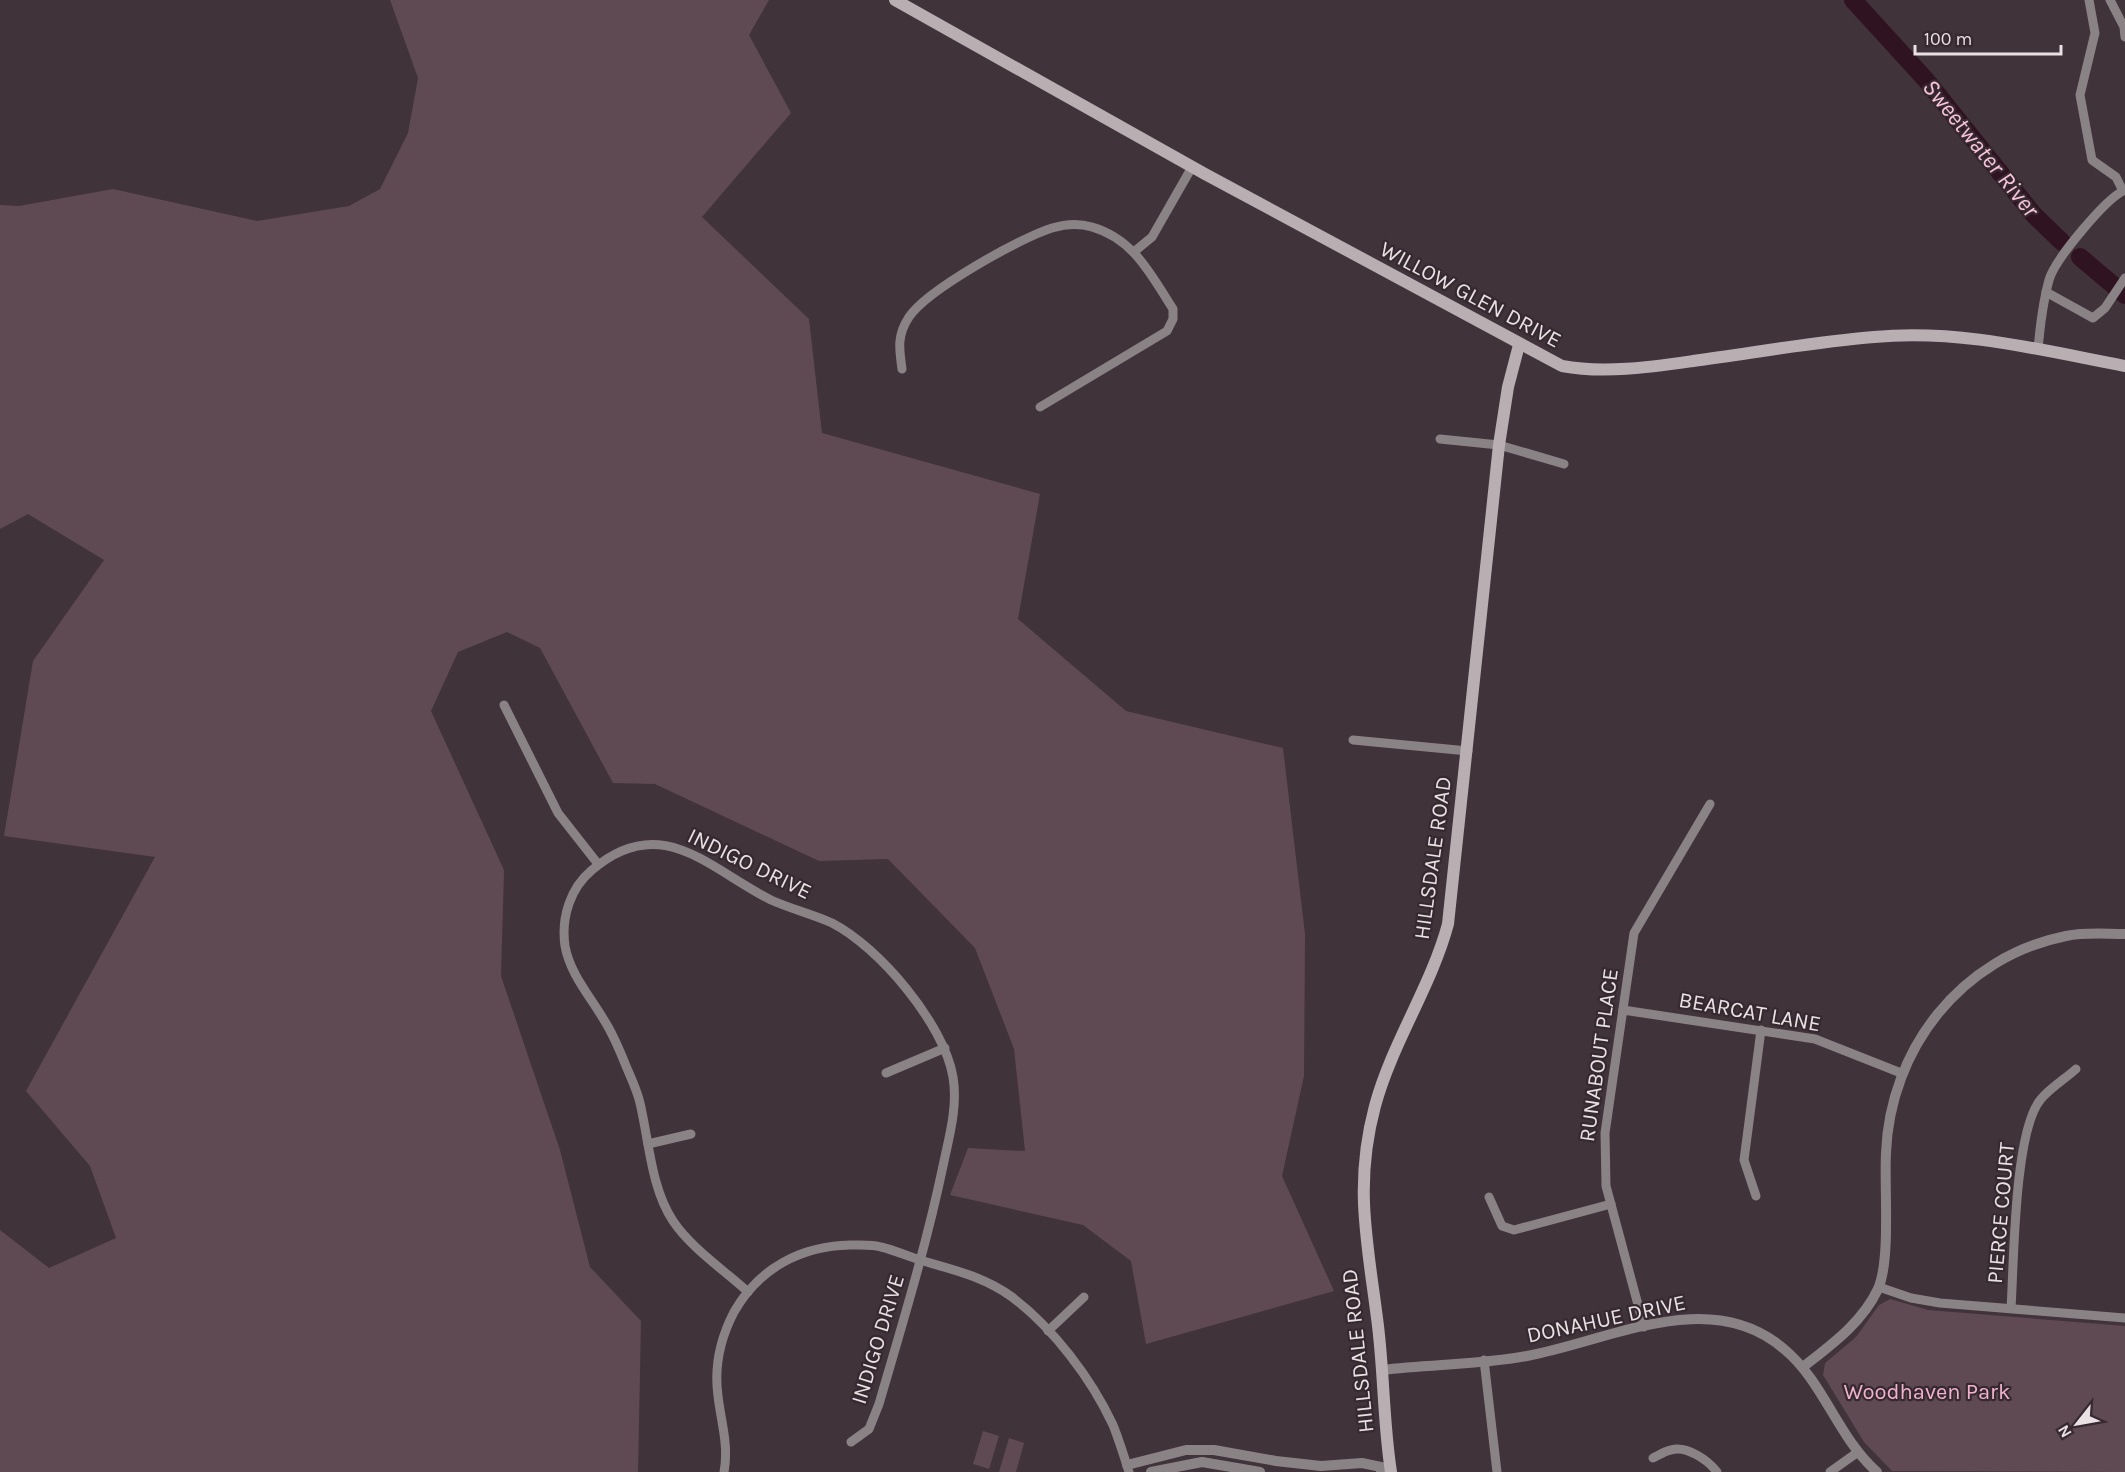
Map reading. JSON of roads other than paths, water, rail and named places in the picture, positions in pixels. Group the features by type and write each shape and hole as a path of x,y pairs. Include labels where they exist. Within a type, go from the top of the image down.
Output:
{"main road":[{"name":"WILLOW GLEN DRIVE","path":"895,0 1192,167 1519,345 1562,366 1577,369 1658,366 1871,337 1912,334 1970,337 2125,366"},
{"name":"HILLSDALE ROAD","path":"1387,1471 1382,1370 1363,1210 1366,1141 1381,1089 1441,950 1448,924 1499,445 1508,387 1519,345"}],"street":[{"path":"2038,350 2049,277 2084,226 2103,209 2111,197 2124,191 2116,177 2092,160 2080,95 2095,33 2089,0"},
{"path":"2110,0 2124,27 2125,37"},
{"path":"1135,251 1152,237 1192,167"},
{"path":"902,369 898,340 913,312 935,293 1032,236 1063,225 1082,225 1101,230 1135,251 1173,309 1173,319 1167,331 1040,407"},
{"path":"2046,292 2093,318 2105,308 2125,278"},
{"path":"1440,439 1499,445 1564,464"},
{"path":"504,705 558,813 598,864"},
{"path":"1353,740 1468,751"},
{"name":"RUNABOUT PLACE","path":"1644,1327 1611,1204 1604,1160 1605,1133 1635,933 1710,804"},
{"name":"INDIGO DRIVE","path":"748,1292 685,1236 672,1220 661,1199 639,1098 605,1021 576,976 565,946 565,924 573,894 584,877 604,858 637,845 654,843 680,848 772,900 831,923 865,944 881,960 931,1022 945,1048 954,1083 953,1116 921,1260 879,1404 869,1429 850,1442"},
{"path":"1803,1367 1849,1329 1878,1287 1883,1258 1888,1121 1901,1073 1936,1013 1961,988 1988,968 2018,951 2049,940 2082,933 2125,934"},
{"name":"BEARCAT LANE","path":"1623,1010 1815,1040 1901,1073"},
{"path":"1756,1196 1744,1160 1761,1030"},
{"path":"886,1073 945,1048"},
{"name":"PIERCE COURT","path":"2011,1308 2022,1151 2030,1116 2040,1099 2076,1069"},
{"path":"648,1144 691,1134"},
{"path":"1489,1197 1502,1226 1514,1230 1611,1204"},
{"path":"724,1472 727,1443 717,1394 718,1358 729,1323 748,1292 778,1264 816,1248 879,1246 973,1274 1011,1297 1048,1331 1094,1391 1113,1425 1128,1469 1186,1450 1214,1450 1321,1466 1362,1463 1387,1471"},
{"path":"1878,1287 1911,1298 1940,1303 2125,1318"},
{"path":"1048,1331 1084,1297"},
{"name":"DONAHUE DRIVE","path":"1382,1370 1526,1356 1690,1317 1724,1320 1772,1339 1803,1367 1858,1452 1877,1472"},
{"path":"1484,1360 1497,1472"},
{"path":"1653,1458 1672,1449 1682,1450 1700,1457 1717,1472"},
{"path":"1830,1472 1858,1452"},
{"path":"1151,1472 1202,1462 1260,1472"}],"waterway":[{"name":"Sweetwater River","path":"1853,0 1926,80 2033,214 2062,242"},
{"name":"Sweetwater River","path":"2080,257 2125,295"}],"park label":[{"name":"Woodhaven Park","path":"1927,1391"}]}
